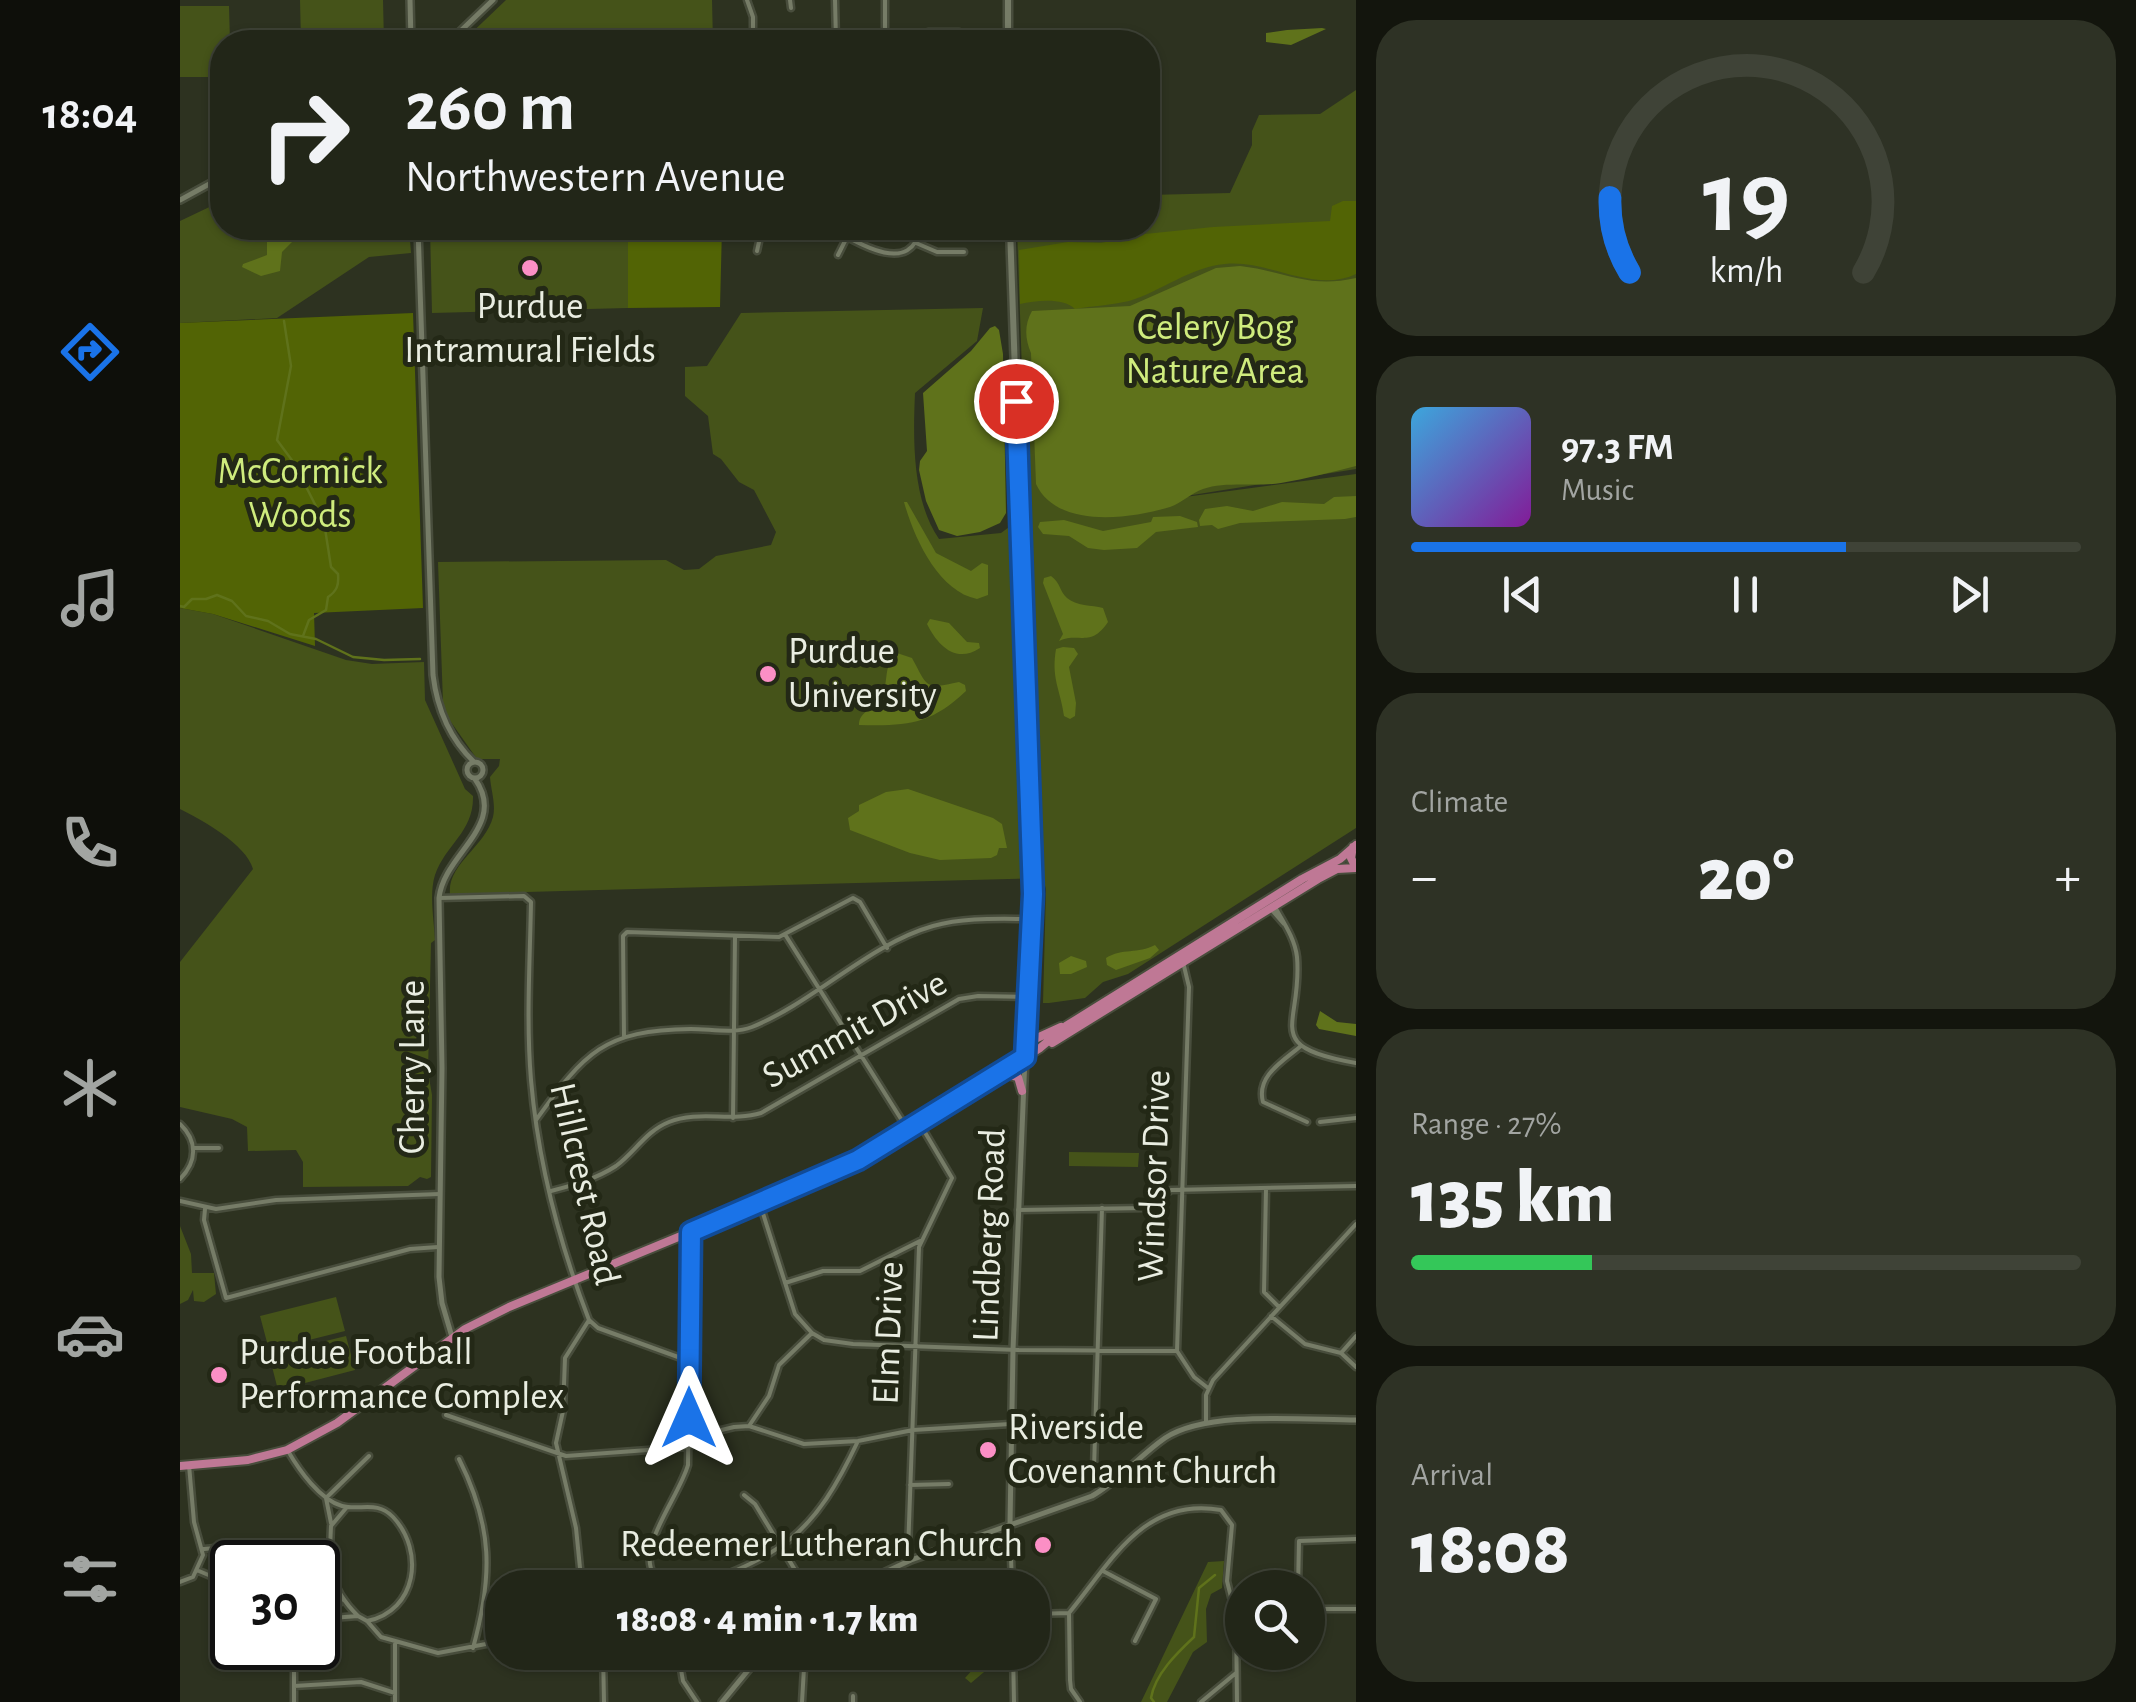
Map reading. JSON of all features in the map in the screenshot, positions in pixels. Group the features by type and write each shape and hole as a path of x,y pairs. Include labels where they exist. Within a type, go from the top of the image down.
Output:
{"main road":[{"path":"1008,0 1008,30"},
{"name":"Lindberg Road","path":"1010,240 1032,919 1025,1057"},
{"path":"1270,904 1334,870 1356,868 1351,858 1355,846"},
{"path":"1028,1027 1039,1038 1066,1026 1270,904 1355,846"},
{"path":"185,1466 248,1460 287,1450 336,1423 452,1337 509,1306 858,1160 1068,1034 1181,959"},
{"path":"1046,1045 1066,1026"},
{"path":"1000,1073 1018,1077 1022,1090"}],"street":[{"path":"410,0 411,30"},
{"path":"462,30 493,0"},
{"path":"747,0 753,30"},
{"path":"790,0 790,8"},
{"path":"835,0 836,30"},
{"path":"884,0 884,30"},
{"path":"180,200 210,183"},
{"path":"418,240 433,674 441,713 471,764 482,766 478,777 468,775 471,764"},
{"path":"757,251 759,240"},
{"path":"838,255 846,240"},
{"path":"854,240 892,255 904,252 917,240"},
{"path":"916,243 936,252 964,252"},
{"name":"Cherry Lane","path":"452,1337 442,1302 438,1248 439,898 446,874 478,830 486,811 478,777"},
{"name":"Hillcrest Road","path":"439,898 524,896 530,902 530,1057 536,1120 573,1280 589,1320 565,1358 563,1411 556,1443 576,1528 580,1570"},
{"path":"624,1036 623,936 630,931 785,935 853,898 860,902 887,948"},
{"path":"1270,904 1296,952 1292,1024 1301,1046 1314,1056 1356,1063"},
{"path":"536,1120 572,1070 624,1036 662,1030 733,1030 755,1026 887,948 937,925 978,919 1032,919"},
{"path":"785,935 908,1131"},
{"path":"733,1118 735,936"},
{"name":"Windsor Drive","path":"1177,1350 1189,987 1181,959"},
{"name":"Summit Drive","path":"551,1191 589,1180 616,1166 645,1136 664,1124 682,1118 761,1114 959,999 1029,997"},
{"path":"1301,1046 1265,1078 1260,1090 1263,1102 1307,1122"},
{"name":"Lindberg Road","path":"1010,1524 1025,1057"},
{"path":"1320,1122 1356,1118"},
{"path":"180,1124 192,1138 194,1148 190,1168 180,1179"},
{"name":"Elm Drive","path":"912,1560 908,1552 920,1241 952,1178 920,1124"},
{"path":"194,1148 219,1148"},
{"path":"1018,1210 1146,1208 1171,1190 1356,1186"},
{"path":"1266,1187 1264,1292 1280,1307"},
{"path":"180,1202 205,1209 276,1200 440,1194"},
{"path":"760,1204 796,1314 812,1333 839,1343 1013,1350 1177,1350 1194,1377 1208,1388"},
{"path":"1102,1208 1094,1469 1103,1489"},
{"path":"205,1209 204,1220 226,1298 410,1249 438,1248"},
{"path":"1206,1422 1208,1388 1356,1224"},
{"path":"652,1570 650,1562 658,1530 682,1484 689,1447 691,1232"},
{"path":"785,1283 822,1271 860,1270 920,1241"},
{"path":"1272,1316 1310,1347 1342,1352 1356,1367"},
{"path":"589,1320 598,1328 690,1361"},
{"path":"749,1426 769,1396 779,1365 812,1333"},
{"path":"1342,1352 1356,1336"},
{"path":"446,1415 559,1456 689,1447 714,1432 749,1426 804,1444 858,1442 913,1430 1011,1424"},
{"path":"890,1570 1081,1500 1103,1489 1164,1439 1206,1422 1356,1420"},
{"path":"737,1570 781,1548 809,1524 827,1500 858,1442"},
{"path":"287,1450 326,1498 348,1507 376,1506 386,1511 400,1526 410,1547 412,1575 404,1598 386,1616 368,1621"},
{"path":"326,1498 368,1456"},
{"path":"459,1459 481,1513 489,1572 473,1648"},
{"path":"180,1582 194,1578 199,1571 202,1549 185,1466"},
{"path":"910,1485 950,1484"},
{"path":"744,1495 754,1504 795,1570"},
{"path":"326,1498 331,1526 330,1568 341,1600 368,1621 376,1634 395,1644 438,1653 485,1645"},
{"path":"331,1526 348,1507"},
{"path":"1080,1702 1070,1680 1070,1613 1135,1534 1175,1510 1220,1510 1232,1525 1228,1582 1236,1617 1237,1702"},
{"path":"1010,1524 1011,1570"},
{"path":"1298,1570 1299,1541 1356,1539"},
{"path":"202,1549 210,1549"},
{"path":"199,1571 210,1576"},
{"path":"1104,1571 1156,1599 1136,1641"},
{"path":"1325,1609 1356,1608"},
{"path":"1050,1614 1070,1613"},
{"path":"340,1617 358,1616"},
{"path":"395,1644 395,1702"},
{"path":"294,1670 294,1702"},
{"path":"603,1670 604,1702"},
{"path":"681,1670 696,1702"},
{"path":"722,1702 748,1670"},
{"path":"801,1670 802,1702"},
{"path":"1013,1670 1014,1702"},
{"path":"1201,1702 1236,1673"},
{"path":"294,1686 361,1682 395,1693"}],"green space":[{"path":"300,0 383,0 384,30 301,30"},
{"path":"506,0 712,0 713,30 475,30"},
{"path":"180,6 229,6 230,30 210,30 210,77 180,77"},
{"path":"1356,90 1356,469 1155,501 1356,474 1356,828 1128,974 1103,982 1085,998 1049,1003 1043,1003 1043,878 450,894 454,874 489,828 494,802 490,777 500,759 477,759 446,715 438,562 666,560 684,570 699,569 716,556 771,545 776,532 754,490 739,482 713,454 708,416 685,396 685,367 707,366 741,313 983,308 977,341 915,393 916,469 924,506 939,539 1001,533 1027,514 1017,240 1160,240 1160,195 1230,193 1252,145 1252,131 1259,115 1320,114"},
{"path":"1356,201 1356,274 1324,280 1258,266 1225,264 1200,270 1122,302 1075,309 1056,301 1020,304 1019,250 1068,242 1160,240 1160,232 1213,227 1330,221 1332,206"},
{"path":"210,207 210,240 410,240 411,253 369,257 277,318 180,323 180,221"},
{"name":"Purdue Intramural Fields","path":"430,240 628,240 628,308 432,313"},
{"path":"628,240 722,240 720,307 628,308"},
{"name":"McCormick Woods","path":"413,313 423,608 314,613 315,646 213,614 180,608 180,323"},
{"path":"180,608 213,614 346,660 372,664 424,662 425,700 465,789 473,796 469,819 433,882 435,940 431,943 428,1072 432,1095 431,1177 427,1179 420,1177 408,1186 303,1187 303,1162 296,1150 248,1151 247,1127 232,1119 180,1107 180,962 253,869 233,842 180,809"},
{"path":"1069,1152 1139,1153 1138,1167 1069,1166"},
{"path":"180,1226 191,1254 192,1273 214,1273 216,1294 204,1302 194,1301 193,1290 188,1300 180,1304"},
{"path":"336,1297 345,1331 269,1350 260,1316"},
{"path":"346,1336 355,1370 278,1390 269,1355"},
{"path":"1224,1561 1222,1588 1211,1594 1206,1609 1207,1642 1193,1652 1167,1702 1141,1702 1208,1562"},
{"path":"972,1670 986,1670 971,1683 965,1678"}],"shaded area":[{"path":"1326,29 1291,45 1266,42 1266,33"},
{"path":"267,240 294,240 282,252 280,271 261,276 242,267 267,255"},
{"name":"Celery Bog Nature Area","path":"1240,266 1310,280 1356,278 1356,466 1281,483 1212,487 1170,507 1116,517 1077,514 1046,498 1036,484 1031,353 1026,332 1032,311 1130,306 1216,268"},
{"path":"995,326 1003,354 1006,513 1000,523 957,536 939,530 926,501 919,470 927,451 923,393"},
{"path":"1356,496 1356,517 1240,523 1218,529 1200,526 1205,509 1227,506 1253,511 1282,502 1324,504 1334,497"},
{"path":"904,502 936,553 971,571 982,563 988,565 988,595 977,599 963,594 939,574 921,546"},
{"path":"1180,516 1197,522 1198,527 1156,532 1137,548 1088,548 1069,536 1043,534 1038,527 1040,522 1064,520 1103,531 1151,522 1153,517"},
{"path":"1051,576 1071,601 1103,608 1108,622 1102,630 1090,637 1059,641 1063,634 1043,583 1044,578"},
{"path":"930,619 949,623 967,642 979,643 980,648 963,654 949,650 931,632 927,624"},
{"path":"1074,648 1078,654 1069,667 1076,703 1075,716 1070,719 1064,716 1055,676 1056,649"},
{"path":"897,653 912,658 928,684 959,682 966,691 941,711 917,721 859,725 861,717 883,694 889,664"},
{"path":"908,789 993,818 1002,824 1007,848 999,848 991,858 940,860 850,830 848,818 859,811 859,805 886,792"},
{"path":"1155,945 1159,950 1150,958 1116,970 1107,965 1106,958 1112,955"},
{"path":"1071,956 1086,961 1087,967 1060,974 1059,963"},
{"path":"1320,1011 1337,1022 1356,1024 1356,1036 1319,1029 1316,1025"}],"waterway":[{"path":"284,321 291,366 277,440 294,463 324,522 331,567 338,574 337,587 328,597 326,610 309,620 303,636"},
{"path":"180,606 192,599 217,595 232,601 246,616 268,621 290,634 316,639 353,657 420,659"},
{"path":"1154,1702 1153,1689 1162,1672 1194,1637 1199,1588 1215,1575"}],"place":[{"name":"Purdue Intramural Fields","path":"530,268"},
{"name":"Purdue University","path":"768,674"},
{"name":"Purdue Football Performance Complex","path":"219,1375"},
{"name":"Riverside Covenannt Church","path":"988,1450"},
{"name":"Redeemer Lutheran Church","path":"1043,1545"}],"route":[{"path":"689,1418 691,1232 858,1160 1025,1057 1033,894 1016,401"}]}
